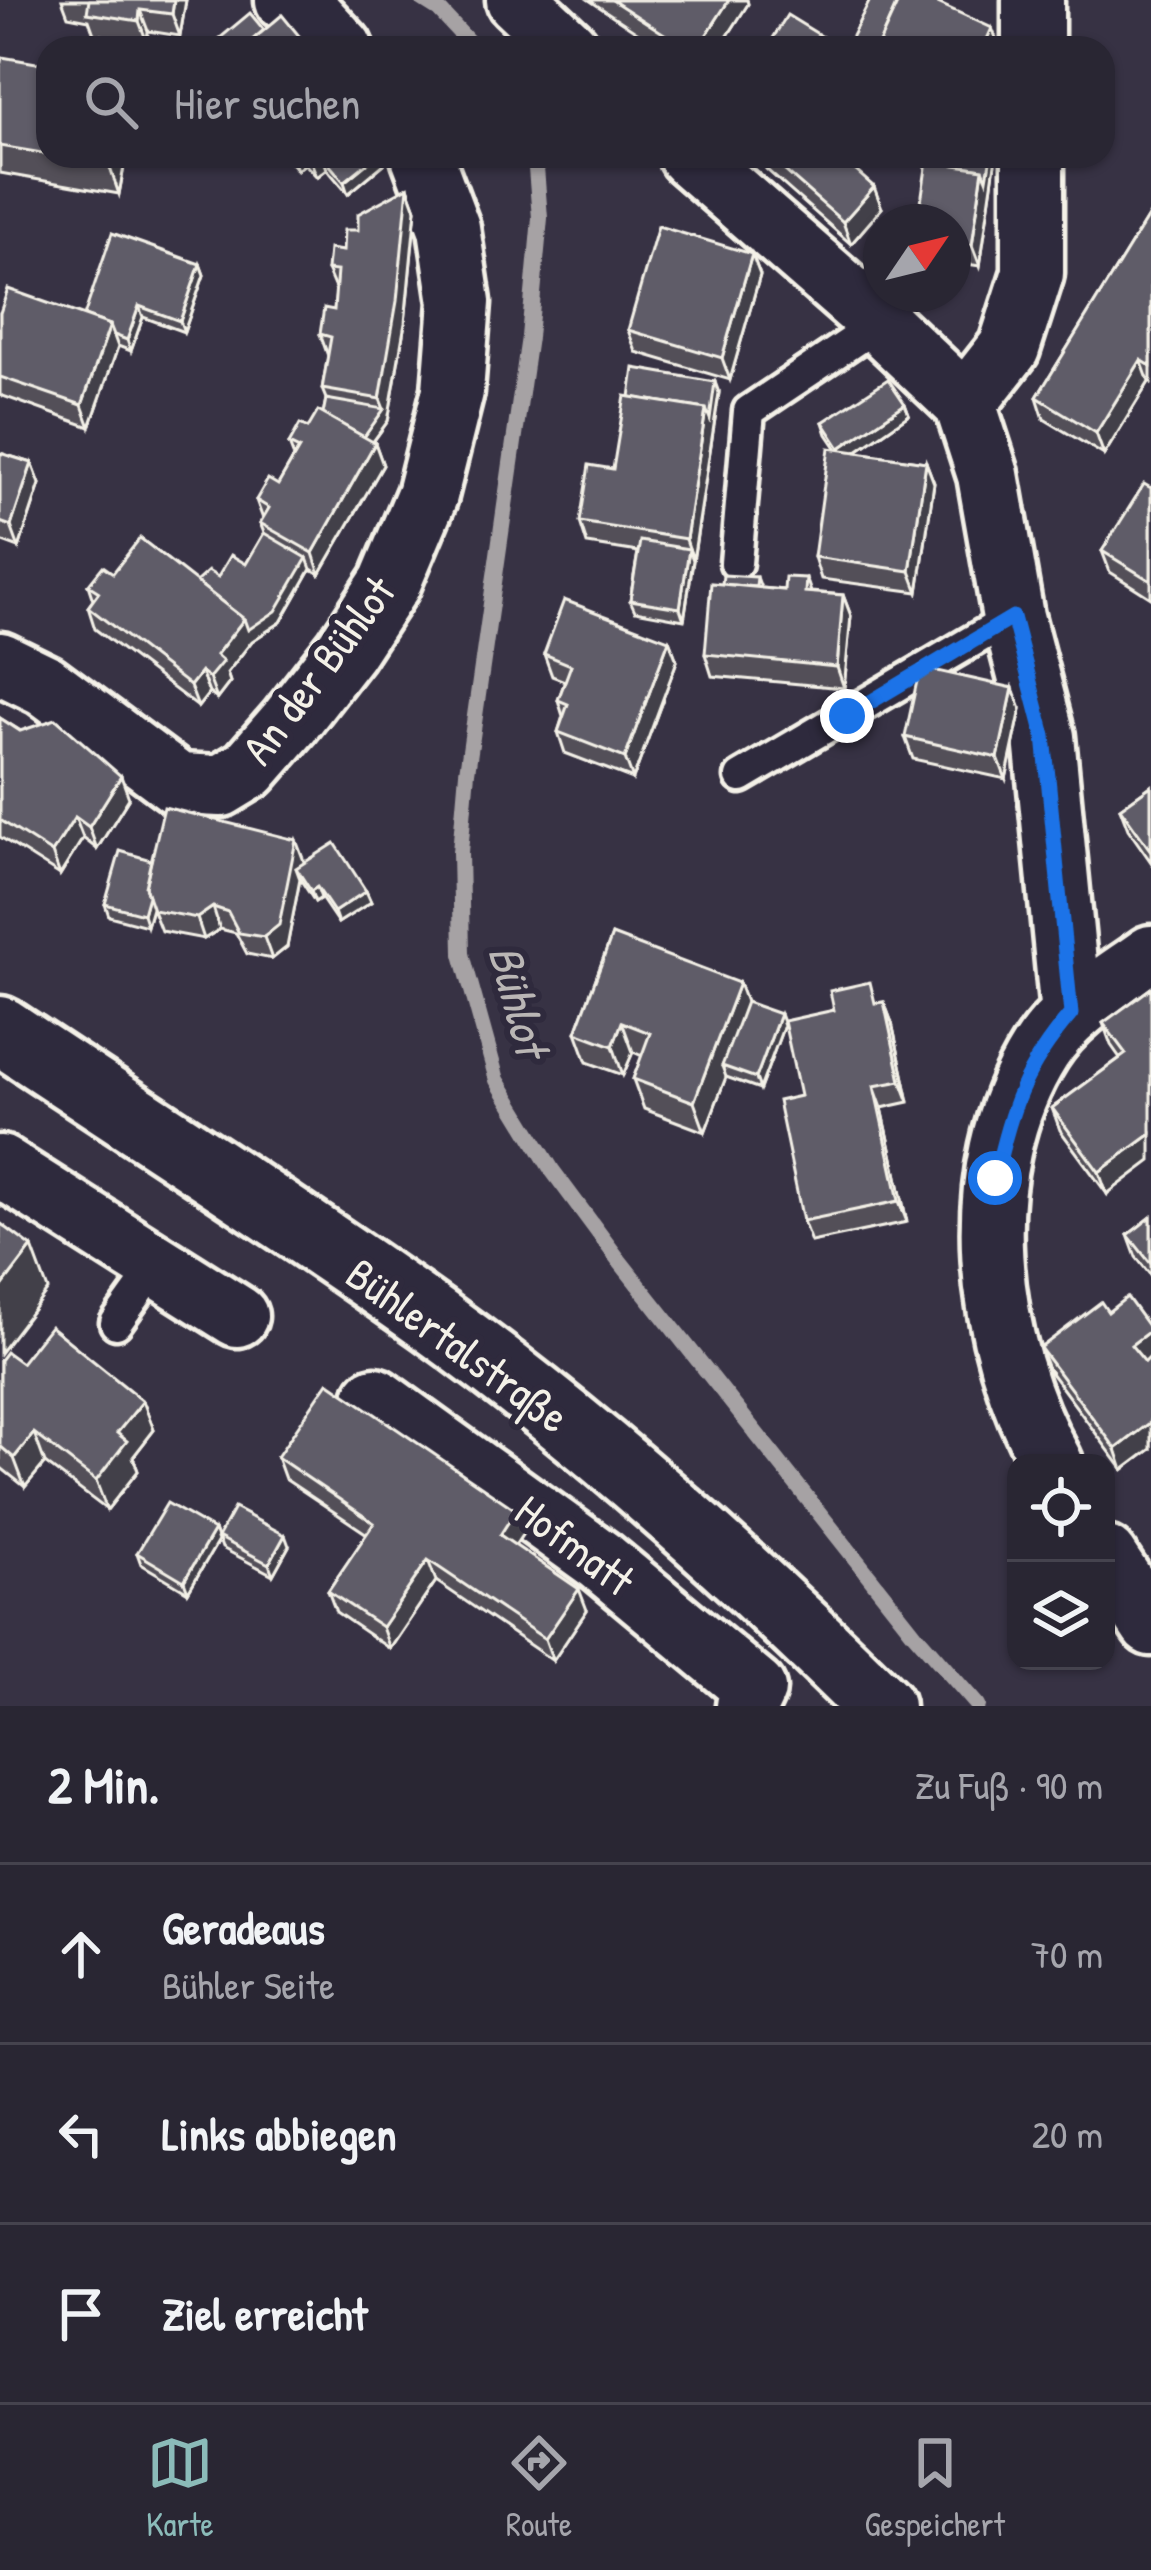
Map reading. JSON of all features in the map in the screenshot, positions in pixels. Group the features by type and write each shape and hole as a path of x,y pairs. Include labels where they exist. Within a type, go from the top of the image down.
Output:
{"main road":[{"name":"Bühlertalstraße","path":"0,1030 433,1320 627,1473 781,1608 880,1706"}],"street":[{"path":"286,0 331,36"},
{"path":"518,0 556,36"},
{"path":"1033,0 1033,36"},
{"name":"An der Bühlot","path":"0,663 45,685 178,784 221,787 249,770 346,650 391,583 427,495 453,392 460,302 449,228 426,168"},
{"path":"703,168 965,404 988,476 1013,617 1044,736 1071,1014"},
{"path":"965,404 1009,348 1033,273 1033,168"},
{"path":"1048,1454 1008,1358 993,1267 995,1178 1010,1108 1041,1049 1071,1014 1151,956"},
{"path":"0,1166 237,1316"},
{"name":"Hofmatt","path":"375,1398 601,1561 755,1689 747,1706"},
{"path":"1109,1562 1151,1625"}],"lane":[{"path":"736,563 749,411 880,323"},
{"path":"741,777 1013,617"},
{"path":"116,1323 159,1263"}],"building":[{"path":"89,0 174,0 172,14 140,10 139,21 87,13"},
{"path":"612,0 729,0 706,36 668,36"},
{"path":"870,0 896,5 882,36 852,36"},
{"path":"899,0 931,0 992,28 988,36 882,36"},
{"path":"250,13 264,30 257,36 222,36"},
{"path":"282,15 299,36 257,36"},
{"path":"787,15 821,36 774,36"},
{"path":"2,57 36,63 36,152 0,146"},
{"path":"332,168 361,168 344,182"},
{"path":"782,168 853,168 874,187 843,222"},
{"path":"926,168 983,169 972,245 971,204 921,204"},
{"path":"408,187 397,301 380,399 322,389 331,337 320,334 324,308 334,310 337,271 327,270 329,249 343,251 344,230 358,230 358,214"},
{"path":"1151,212 1151,366 1141,360 1096,433 1037,397"},
{"path":"658,226 752,254 722,358 628,330"},
{"path":"112,233 200,264 180,321 139,306 127,340 114,335 110,325 84,316"},
{"path":"8,289 110,325 82,405 0,377 0,313"},
{"path":"634,368 715,382 710,419 706,409 630,397"},
{"path":"888,379 905,404 840,448 823,422"},
{"path":"625,396 706,409 686,539 580,522 589,465 613,469"},
{"path":"326,399 384,409 364,437 323,414"},
{"path":"318,411 375,443 313,553 260,523 269,508 256,500 268,479 278,485 299,449 289,444 300,424 308,428"},
{"path":"829,448 926,462 910,571 814,557"},
{"path":"0,453 32,463 11,526 0,522"},
{"path":"1144,484 1151,488 1151,581 1102,551"},
{"path":"264,533 307,558 276,611 248,630 244,619 196,582 208,571 218,577 231,555 246,564"},
{"path":"140,538 244,619 216,655 223,661 209,678 201,672 190,686 88,607 99,592 88,585 103,566 113,573"},
{"path":"640,541 689,549 680,608 630,600"},
{"path":"723,575 757,577 756,587 722,584"},
{"path":"785,577 806,578 805,592 843,595 837,667 705,654 711,583 784,590"},
{"path":"564,600 669,640 625,758 558,732 568,704 558,700 571,665 544,654"},
{"path":"920,667 1013,688 998,758 905,737"},
{"path":"0,718 20,731 56,719 121,776 89,827 75,817 52,853 0,820"},
{"path":"1151,786 1151,851 1120,808"},
{"path":"164,807 296,840 279,925 264,937 239,933 228,912 213,907 197,918 153,910 145,887"},
{"path":"335,843 366,891 334,912 317,887 311,891 296,868"},
{"path":"120,851 151,860 143,914 105,904"},
{"path":"612,935 739,983 694,1102 633,1079 650,1033 622,1022 613,1046 576,1032"},
{"path":"870,982 875,1003 884,1002 901,1081 874,1086 899,1201 803,1221 778,1101 800,1096 784,1021 834,1010 830,991"},
{"path":"1151,988 1151,1134 1099,1172 1052,1108 1126,1054 1103,1023"},
{"path":"746,1002 780,1014 756,1078 722,1066"},
{"path":"1151,1217 1151,1264 1128,1235"},
{"path":"0,1223 32,1247 0,1289"},
{"path":"1127,1297 1151,1330 1131,1345 1145,1362 1151,1356 1151,1422 1116,1449 1040,1348 1101,1302 1108,1312"},
{"path":"50,1326 143,1401 117,1433 127,1441 96,1481 34,1433 14,1458 0,1446 0,1360 6,1352 21,1363"},
{"path":"328,1382 516,1510 500,1535 579,1589 545,1639 428,1560 382,1627 328,1591 374,1523 277,1457"},
{"path":"167,1503 214,1530 184,1581 137,1553"},
{"path":"234,1508 285,1535 269,1564 218,1537"}],"waterway":[{"name":"Bühlot","path":"423,0 463,36"},
{"name":"Bühlot","path":"536,168 540,218 529,337 467,772 460,852 462,954 497,1080 552,1170 618,1259 915,1634 978,1706"}],"route":[{"path":"847,716 1013,617 1044,736 1071,1014 1041,1049 1010,1108 995,1178"}]}
